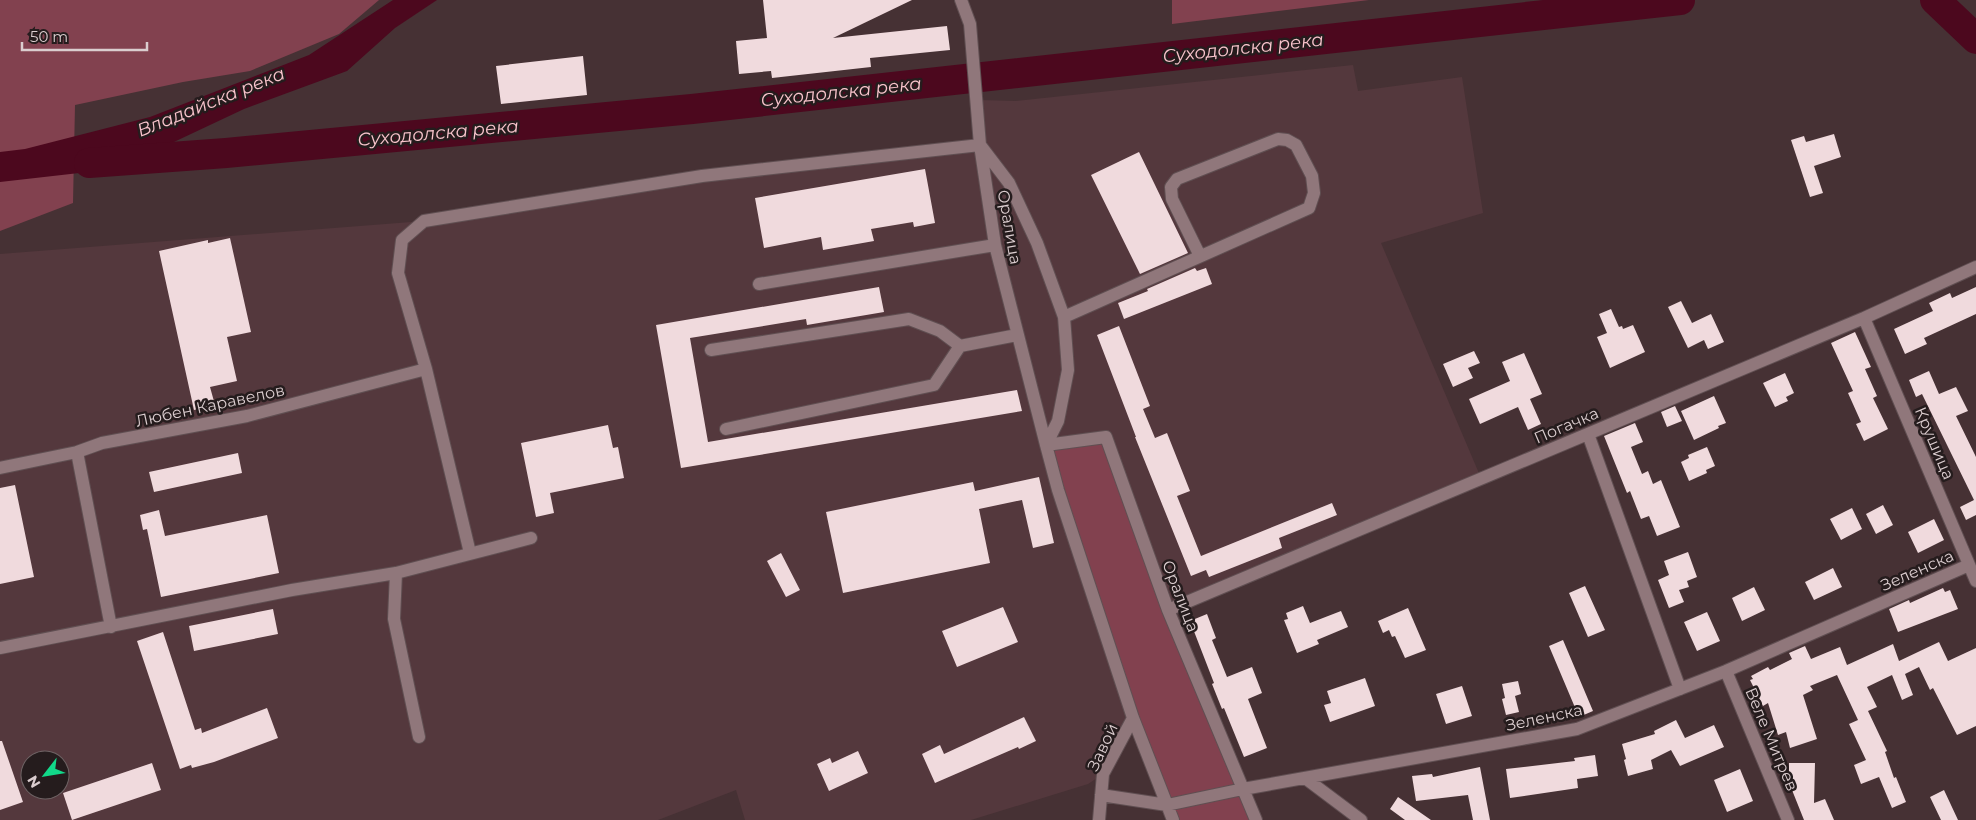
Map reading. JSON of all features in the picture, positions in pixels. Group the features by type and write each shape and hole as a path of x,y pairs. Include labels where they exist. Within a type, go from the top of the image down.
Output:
{"street":[{"name":"Оралица","path":"961,0 970,24 978,100 980,145 995,245 1017,335 1058,490 1133,718 1173,820"},
{"path":"1064,317 1309,208 1314,194 1312,176 1296,144 1278,139 1177,178 1171,187 1172,199 1200,256"},
{"path":"470,553 426,368 398,273 402,240 424,220 702,176 980,145 1009,183 1037,243 1064,317 1068,370 1058,421 1046,445"},
{"path":"759,284 995,245"},
{"name":"Погачка","path":"1168,610 1864,318 1976,267"},
{"name":"Крушица","path":"1864,318 1976,581"},
{"path":"711,350 909,319 940,331 960,346"},
{"path":"726,429 934,385 960,346 1017,335"},
{"name":"Любен Каравелов","path":"0,468 77,452 102,444 248,416 426,368"},
{"path":"1588,434 1680,689"},
{"name":"Оралица","path":"1046,445 1106,437 1168,610 1256,820"},
{"path":"77,452 111,626"},
{"path":"0,648 292,590 396,573 531,538"},
{"name":"Зеленска","path":"1101,795 1167,805 1243,789 1576,730 1726,671 1969,565"},
{"path":"396,573 394,619 419,737"},
{"name":"Веле Митрев","path":"1726,671 1788,820"},
{"name":"Завой","path":"1099,820 1104,774 1133,718"},
{"path":"1305,778 1361,820"}],"shaded area":[{"path":"0,0 379,0 339,34 250,71 183,82 75,105 73,203 0,231"},
{"path":"1172,0 1369,0 1172,24"},
{"path":"1353,65 1358,91 1462,77 1483,213 1381,243 1481,478 1168,610 1133,718 1103,774 1088,784 971,820 745,820 736,790 658,820 0,820 0,254 424,221 702,176 980,145 978,100 1015,101"},
{"path":"1106,437 1256,820 1173,820 1046,445"}],"water":[{"name":"Владайска река","path":"393,0 437,0 395,28 347,71 244,109 129,161 88,172 0,182 0,152 25,149 150,117 309,55"}],"building":[{"path":"763,0 912,0 833,38 947,26 950,50 870,58 871,67 772,78 771,71 739,74 736,41 767,38"},
{"path":"583,56 587,95 501,104 496,66"},
{"path":"1834,134 1841,157 1814,166 1823,193 1810,197 1791,140 1804,136 1806,142"},
{"path":"1139,152 1188,253 1140,274 1091,175"},
{"path":"925,169 935,223 914,227 913,222 871,229 874,241 823,250 821,237 764,248 755,198"},
{"path":"230,238 251,332 227,337 237,381 210,387 215,405 194,410 159,251 208,240 208,243"},
{"path":"1195,268 1197,271 1206,268 1212,284 1124,319 1118,303"},
{"path":"879,287 884,312 807,325 806,319 690,338 708,442 1017,390 1022,411 681,468 656,325"},
{"path":"1976,287 1976,314 1924,338 1927,344 1905,354 1894,329 1933,311 1929,303 1950,293 1952,298"},
{"path":"1681,301 1692,323 1711,314 1724,342 1708,349 1704,340 1688,348 1668,307"},
{"path":"1611,309 1619,327 1622,326 1623,329 1633,325 1645,352 1610,368 1597,337 1607,333 1599,314"},
{"path":"1119,326 1150,406 1143,409 1155,438 1167,433 1190,491 1177,496 1201,556 1332,503 1337,515 1279,538 1282,548 1209,577 1206,570 1191,576 1135,437 1097,335"},
{"path":"1855,332 1871,367 1865,369 1877,396 1873,398 1888,429 1864,441 1856,424 1861,422 1848,393 1853,391 1831,343"},
{"path":"1474,351 1480,363 1468,368 1473,378 1453,387 1443,364"},
{"path":"1524,353 1542,394 1530,399 1541,424 1528,430 1518,407 1480,424 1469,399 1510,381 1502,362"},
{"path":"1929,371 1939,394 1956,387 1968,411 1956,416 1976,457 1976,515 1966,520 1960,507 1974,500 1922,394 1916,397 1909,380"},
{"path":"1785,373 1794,393 1786,397 1788,401 1775,407 1763,383"},
{"path":"1714,396 1726,423 1694,440 1681,411"},
{"path":"1675,406 1682,421 1667,427 1661,412"},
{"path":"1635,423 1643,442 1631,447 1642,474 1648,471 1653,484 1661,480 1680,527 1657,536 1649,516 1641,519 1630,491 1627,493 1604,436"},
{"path":"608,425 613,448 618,447 624,478 550,493 554,513 536,517 521,443"},
{"path":"1707,447 1715,466 1706,470 1707,473 1689,481 1681,462 1689,458 1688,455"},
{"path":"238,453 242,473 154,492 149,472"},
{"path":"1039,477 1054,543 1033,548 1022,500 979,509 990,563 843,593 826,512 973,482 975,491"},
{"path":"15,485 34,577 0,584 0,488"},
{"path":"1883,505 1893,525 1876,534 1866,514"},
{"path":"1852,508 1862,529 1841,540 1830,519"},
{"path":"159,510 165,536 267,515 279,573 161,597 147,529 143,530 140,515"},
{"path":"1934,519 1944,540 1918,553 1908,532"},
{"path":"1688,552 1697,577 1687,581 1689,587 1679,590 1684,602 1669,608 1658,580 1669,575 1664,561"},
{"path":"781,553 800,590 786,597 767,561"},
{"path":"1833,568 1842,587 1814,600 1805,582"},
{"path":"1585,586 1605,630 1588,637 1569,593"},
{"path":"1754,587 1765,610 1742,621 1732,598"},
{"path":"1943,588 1945,592 1950,590 1958,609 1898,632 1889,609 1909,600 1910,603"},
{"path":"1303,606 1310,623 1341,611 1348,627 1317,640 1319,644 1297,653 1284,620 1288,619 1286,613"},
{"path":"1003,607 1018,642 957,667 942,631"},
{"path":"1408,608 1426,650 1405,658 1395,636 1392,637 1389,630 1383,633 1378,621"},
{"path":"273,609 278,634 194,651 189,626"},
{"path":"1707,612 1720,641 1697,651 1684,622"},
{"path":"1207,614 1216,638 1212,640 1227,677 1252,667 1262,693 1248,699 1267,748 1244,757 1212,684 1214,683 1190,621"},
{"path":"163,632 195,730 201,728 202,733 267,708 278,738 214,762 192,768 191,765 180,769 137,641"},
{"path":"1563,640 1593,711 1579,717 1549,646"},
{"path":"1939,642 1948,661 1976,648 1976,726 1957,735 1933,688 1930,690 1919,667 1905,674 1913,695 1902,700 1892,675 1867,687 1877,707 1868,711 1887,751 1885,752 1894,778 1896,777 1906,802 1892,808 1879,777 1861,784 1854,765 1866,760 1849,724 1858,720 1837,675 1810,686 1813,690 1803,695 1817,739 1790,748 1786,732 1778,735 1768,703 1763,706 1750,680 1753,679 1751,676 1768,667 1770,670 1792,659 1789,653 1805,646 1811,659 1840,647 1847,665 1893,644 1899,661"},
{"path":"1365,678 1375,706 1330,722 1324,705 1331,703 1327,691"},
{"path":"1518,681 1521,694 1515,696 1519,712 1506,715 1502,699 1505,698 1502,684"},
{"path":"1462,686 1472,716 1446,724 1436,694"},
{"path":"1024,717 1036,741 935,783 922,754 940,745 944,754"},
{"path":"1676,720 1685,738 1714,725 1724,747 1680,766 1671,750 1651,760 1653,769 1628,776 1622,744 1655,734 1654,731"},
{"path":"0,741 2,741 20,793 20,800 23,802 0,810"},
{"path":"858,751 868,773 829,791 817,764 830,758 832,763"},
{"path":"1595,755 1598,776 1577,779 1578,788 1510,798 1506,769 1575,761 1574,758"},
{"path":"152,763 161,790 72,820 65,800 70,800 70,791"},
{"path":"1789,763 1815,763 1814,803 1825,799 1834,820 1804,820 1792,790 1789,790"},
{"path":"1480,767 1490,820 1473,820 1468,795 1416,801 1412,776 1432,774 1433,777"},
{"path":"1740,769 1753,801 1727,812 1714,780"},
{"path":"1944,790 1958,820 1941,820 1930,797"},
{"path":"1398,797 1431,820 1405,820 1390,809"}],"waterway":[{"name":"Суходолска река","path":"89,163 226,153 692,109 1680,0"},
{"name":"Суходолска река","path":"1935,0 1976,39"}]}
